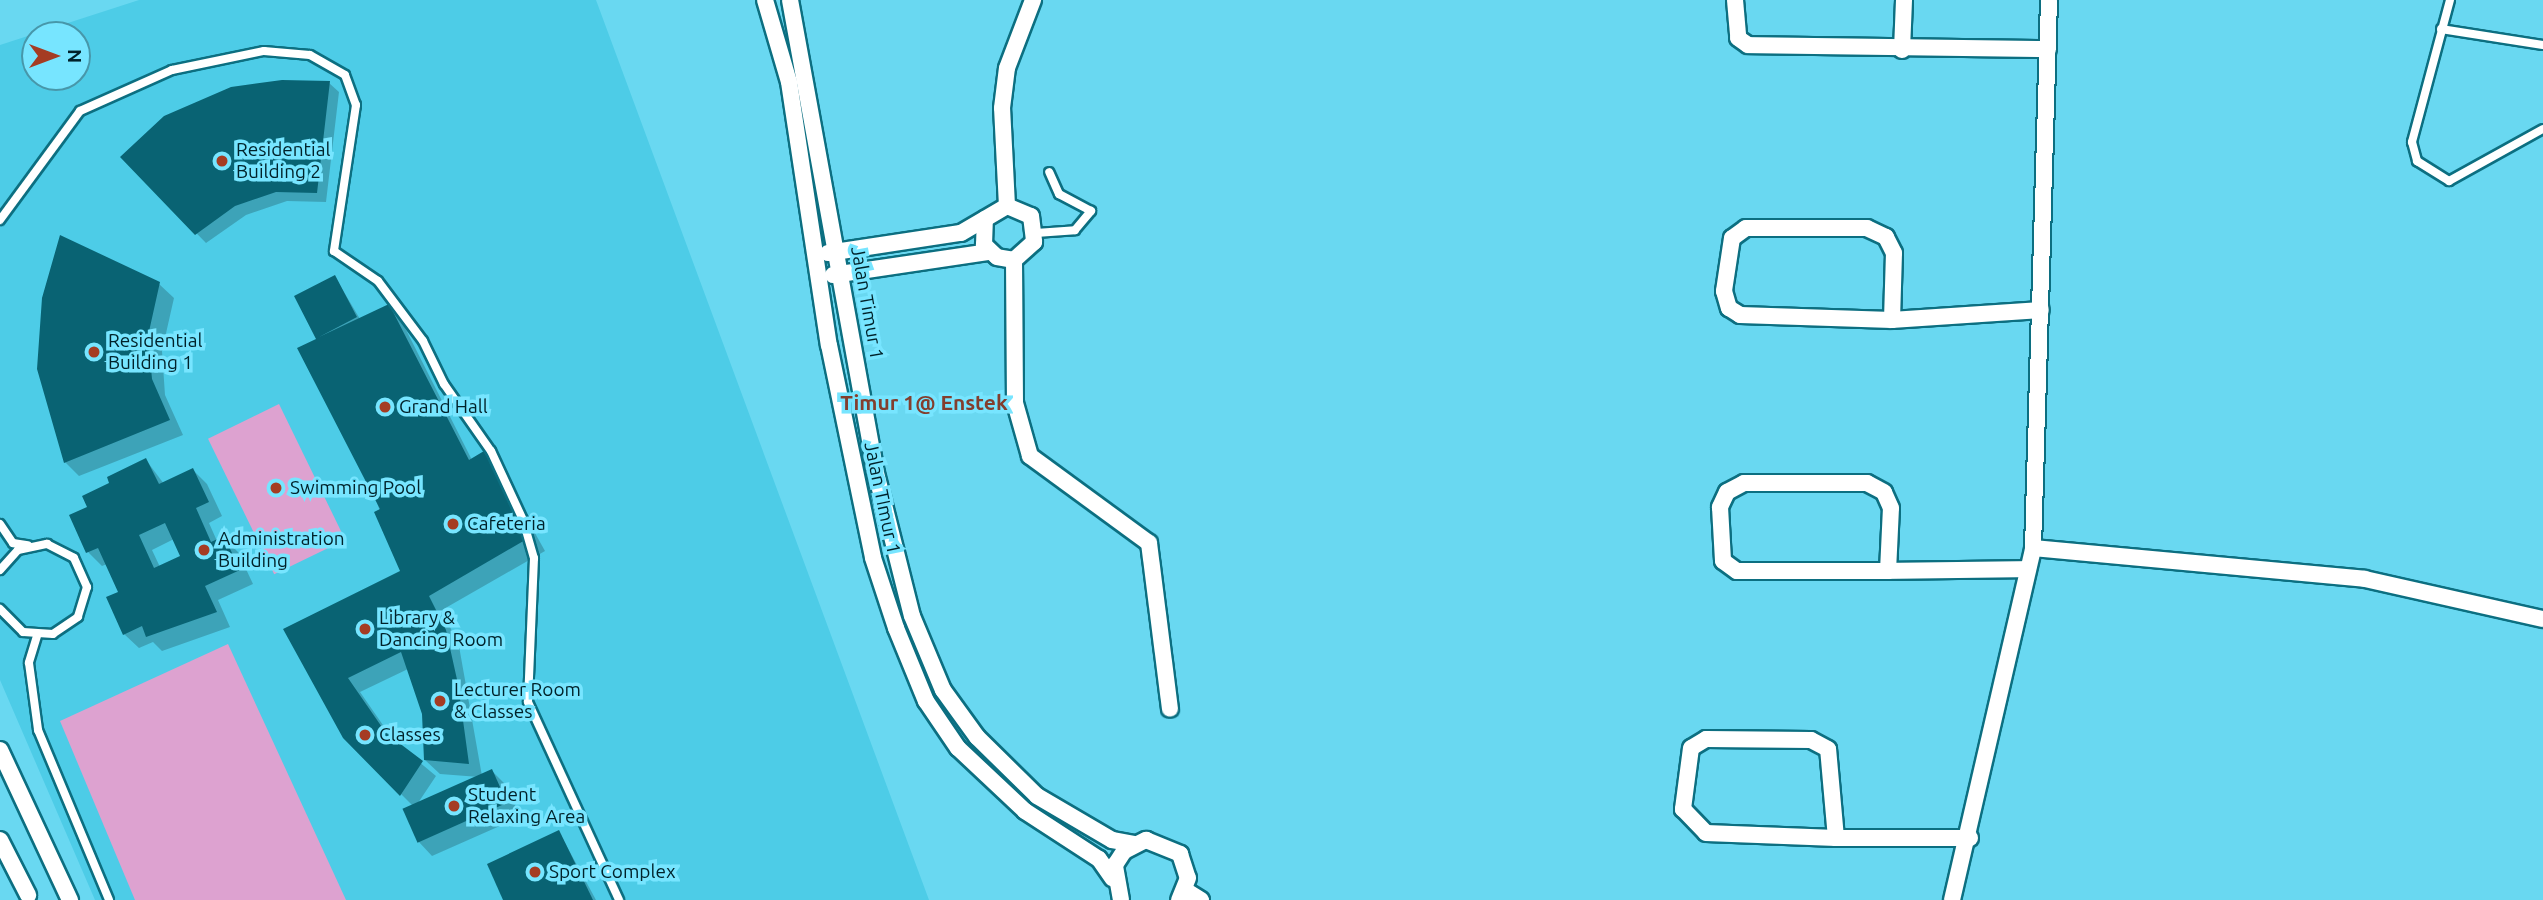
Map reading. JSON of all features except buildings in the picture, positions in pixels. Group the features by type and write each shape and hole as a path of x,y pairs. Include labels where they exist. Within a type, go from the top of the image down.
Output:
{"street":[{"name":"Jalan TImur 1","path":"765,0 789,82 820,278 873,558 926,701 958,748 1025,811 1099,859 1113,879"},
{"name":"Jalan Timur 1","path":"790,0 876,473 912,616 943,690 977,737 1037,796 1112,840 1170,846 1186,865 1182,895"},
{"path":"1007,205 1002,108 1007,68 1033,0"},
{"path":"1735,0 1738,38 1748,45 1902,50 2048,49"},
{"path":"1902,50 1904,0"},
{"path":"1952,900 1970,838 2033,548 2049,0"},
{"path":"817,254 961,233 1007,205"},
{"path":"820,278 989,252 1014,260 1030,250 1036,233 1031,216 1007,205"},
{"path":"985,219 982,236 989,252"},
{"path":"1892,320 1894,253 1886,237 1867,228 1746,228 1732,238 1724,291 1729,308 1740,315 1892,320 2000,318 2041,310"},
{"path":"1014,260 1015,403 1030,456 1149,543 1170,709"},
{"path":"1888,572 1891,508 1884,492 1867,483 1744,483 1727,492 1720,507 1723,561 1737,572 1888,572 2028,569"},
{"path":"2033,548 2365,579 2543,619"},
{"path":"1836,838 1828,749 1811,740 1706,739 1691,748 1683,809 1706,832 1836,838 1970,838"},
{"path":"0,750 70,900"},
{"path":"0,840 27,895"},
{"path":"1121,900 1113,879 1117,860 1134,844"},
{"path":"1182,895 1201,900"}],"lane":[{"path":"2450,0 2412,142 2429,174 2449,181 2469,174 2543,129"},
{"path":"2441,29 2543,45"},
{"path":"0,220 79,111 172,70 264,51 310,55 345,75 356,105 334,251 378,281 423,341 444,384 491,451 523,520 534,558 528,702 619,900"},
{"path":"1036,233 1075,230 1091,211 1059,194 1049,172"},
{"path":"0,524 13,543 62,549 83,572 87,587 78,617 67,628 37,636 11,625 0,609"},
{"path":"0,570 31,545"},
{"path":"37,636 29,663 38,730 109,900"}],"shaded area":[{"path":"139,0 596,0 929,900 95,900 0,680 0,45 21,38 21,91 91,91 91,21 74,21"},
{"name":"Swimming Pool","path":"279,404 345,540 274,574 208,439"},
{"path":"228,644 346,900 135,900 60,721"}],"place":[{"name":"Residential Building 2","path":"222,161"},
{"name":"Residential Building 1","path":"94,352"},
{"name":"Grand Hall","path":"385,407"},
{"name":"Swimming Pool","path":"276,488"},
{"name":"Cafeteria","path":"453,524"},
{"name":"Administration Building","path":"204,550"},
{"name":"Library & Dancing Room","path":"365,629"},
{"name":"Lecturer Room & Classes","path":"440,701"},
{"name":"Classes","path":"365,735"},
{"name":"Student Relaxing Area","path":"454,806"},
{"name":"Sport Complex","path":"535,872"}],"district":[{"name":"Timur 1@ Enstek","path":"924,402"}]}
